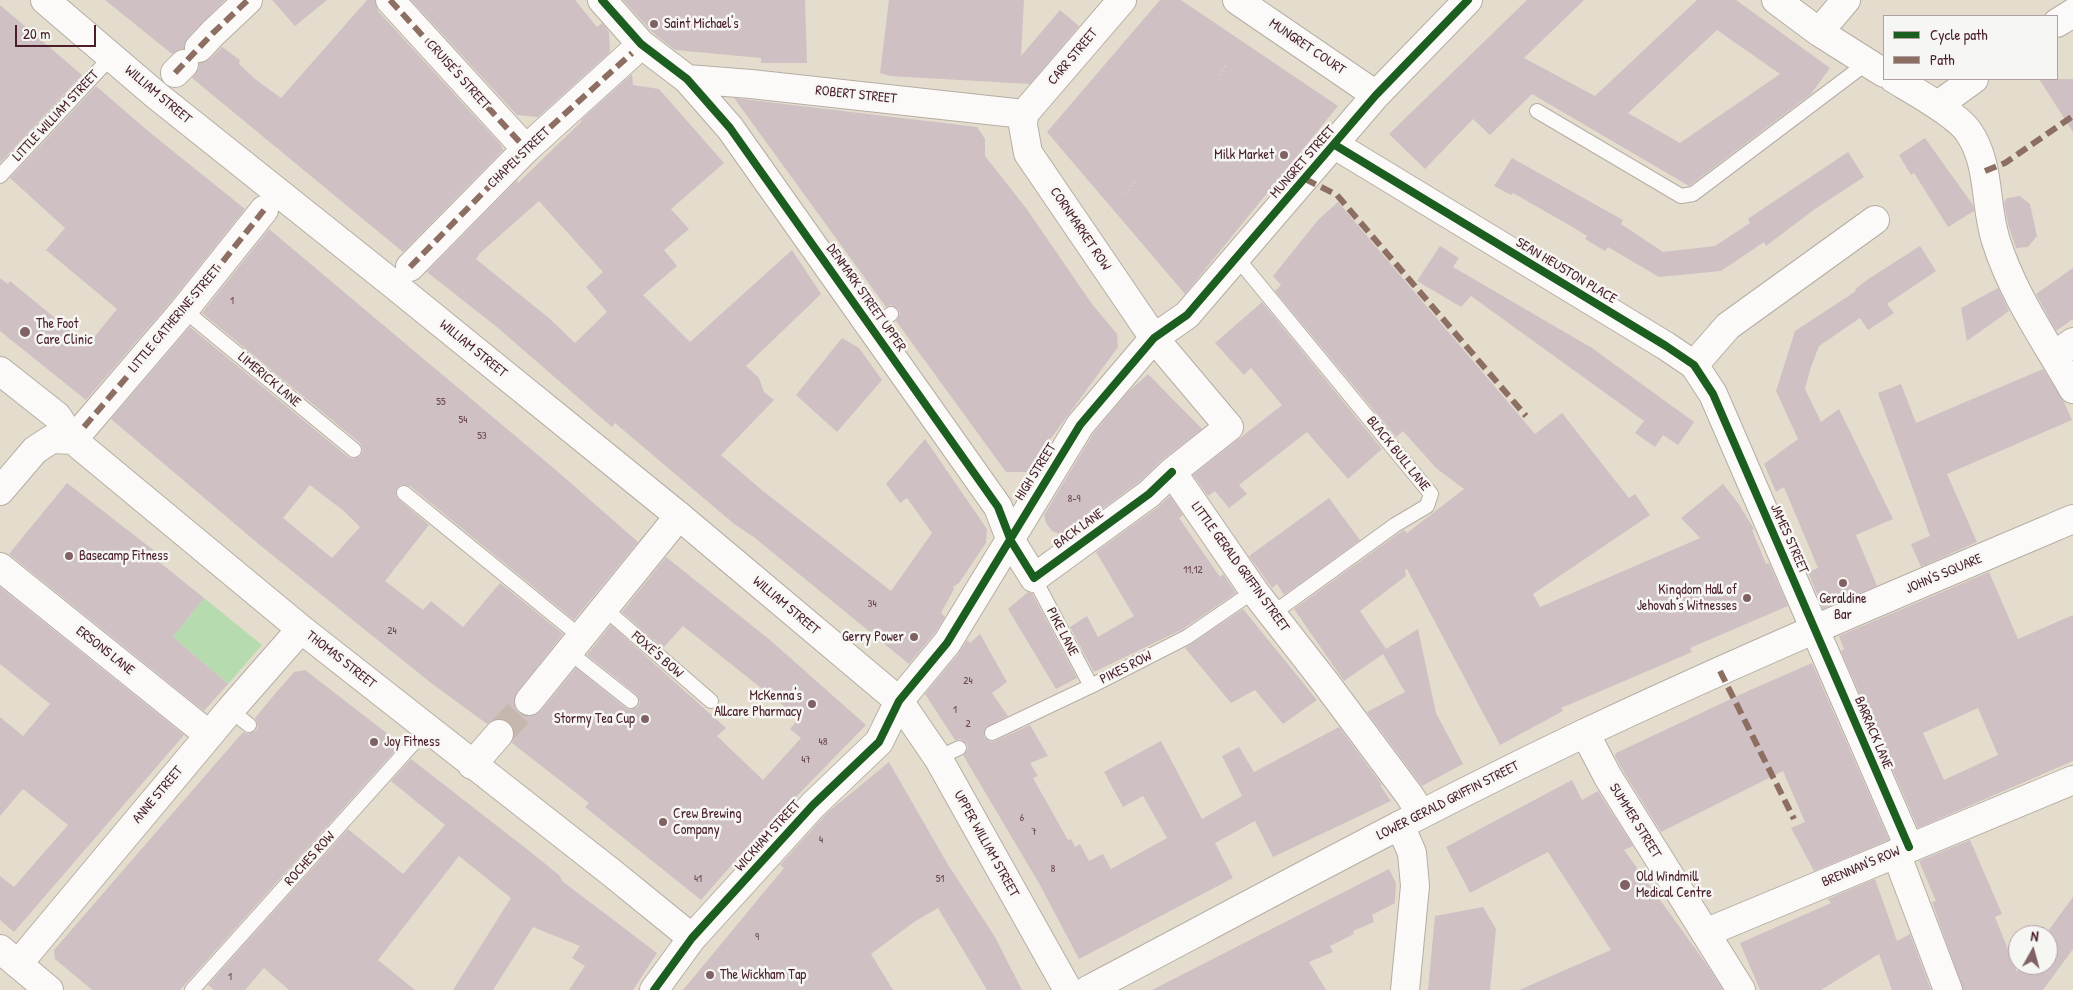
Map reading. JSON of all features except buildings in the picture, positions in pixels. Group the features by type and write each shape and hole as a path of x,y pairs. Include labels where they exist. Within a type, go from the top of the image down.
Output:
{"street":[{"name":"WILLIAM STREET","path":"45,0 156,95 679,516 899,701"},
{"path":"186,62 212,33 248,0"},
{"name":"CRUISE'S STREET","path":"390,0 526,150"},
{"name":"DENMARK STREET UPPER","path":"602,0 641,44 687,79 730,128 881,321 998,507 1011,541"},
{"name":"CARR STREET","path":"1024,114 1122,0"},
{"name":"MUNGRET COURT","path":"1237,0 1376,95"},
{"name":"MUNGRET STREET","path":"1154,338 1187,315 1376,95 1468,0"},
{"path":"1776,0 1819,32 1876,68"},
{"path":"1819,32 1846,0"},
{"path":"2058,22 2073,13"},
{"name":"CHAPEL STREET","path":"410,267 526,150 632,53"},
{"name":"ROBERT STREET","path":"687,79 760,85 1024,114"},
{"path":"1896,80 1938,105 1968,130 1982,156 1988,205 1996,241 2022,306 2064,349 2073,389"},
{"path":"1938,105 1973,80"},
{"name":"CORNMARKET ROW","path":"1024,114 1028,153 1154,338"},
{"name":"SEAN HEUSTON PLACE","path":"1335,145 1658,341 1694,366 1713,394 1740,458"},
{"name":"LITTLE CATHERINE STREET","path":"78,434 184,310 264,210"},
{"path":"1694,366 1728,326 1875,220"},
{"path":"1154,338 1229,427 1172,472"},
{"name":"HIGH STREET","path":"899,701 947,644 1080,425 1154,338"},
{"name":"THOMAS STREET","path":"0,372 57,416 301,628 692,938"},
{"path":"0,491 35,450 52,439 78,434"},
{"name":"JAMES STREET","path":"1740,458 1815,629"},
{"name":"LITTLE GERALD GRIFFIN STREET","path":"1172,472 1254,590 1272,614 1328,679 1410,796 1415,886 1405,990"},
{"name":"BACK LANE","path":"1034,578 1149,494 1172,472"},
{"path":"529,701 679,516"},
{"name":"JOHN'S SQUARE","path":"1815,629 2073,519"},
{"path":"1011,541 1034,578"},
{"name":"ERSONS LANE","path":"0,567 209,735"},
{"name":"ANNE STREET","path":"9,956 209,735 240,717 301,628"},
{"name":"LOWER GERALD GRIFFIN STREET","path":"1088,990 1410,819 1585,733 1815,629"},
{"name":"BARRACK LANE","path":"1815,629 1902,850 1948,990"},
{"name":"UPPER WILLIAM STREET","path":"899,701 949,753 1068,990"},
{"name":"WICKHAM STREET","path":"654,990 692,938 813,805 879,742 899,701"},
{"name":"SUMMER STREET","path":"1585,733 1608,777 1741,990"},
{"path":"472,765 499,734"},
{"name":"BRENNAN'S ROW","path":"1705,933 2073,780"},
{"path":"9,956 49,990"}],"lane":[{"name":"LITTLE WILLIAM STREET","path":"0,176 112,56"},
{"path":"1537,111 1681,196 1693,194 1876,68"},
{"name":"BLACK BULL LANE","path":"1237,258 1431,494 1427,506 1395,524 1272,614"},
{"name":"LIMERICK LANE","path":"184,310 354,450"},
{"path":"404,492 575,644 631,701"},
{"name":"PIKE LANE","path":"1034,578 1091,686"},
{"name":"PIKES ROW","path":"992,733 1091,686 1187,637 1254,590"},
{"name":"FOXE'S BOW","path":"604,608 711,701"},
{"name":"ROCHES ROW","path":"192,990 428,728"}],"path":[{"path":"1219,75 1226,66"},
{"path":"1125,194 1136,180"},
{"path":"1108,212 1112,208"}],"green space":[{"path":"204,598 262,645 228,684 173,637"}],"tunnel":[{"path":"499,734 529,701"}],"marked path":[{"path":"175,73 248,0"},
{"path":"390,0 526,149"},
{"path":"410,267 526,149 632,53"},
{"path":"1985,171 2005,163 2073,116"},
{"path":"1305,179 1337,195 1526,416"},
{"path":"84,427 184,310 264,210"},
{"path":"1720,671 1794,819"}],"cycle path":[{"path":"602,0 641,44 687,79 730,128 998,507 1011,541 1034,578 1149,494 1172,472"},
{"path":"654,990 692,938 813,805 879,742 899,701 947,643 1080,425 1154,338 1187,315 1376,95 1468,0"},
{"path":"1335,145 1666,346 1694,365 1713,394 1909,847"}],"place":[{"name":"Saint Michael's","path":"654,24"},
{"name":"Milk Market","path":"1284,155"},
{"name":"The Foot Care Clinic","path":"25,332"},
{"name":"Basecamp Fitness","path":"69,556"},
{"name":"Geraldine Bar","path":"1843,583"},
{"name":"Kingdom Hall of Jehovah's Witnesses","path":"1747,598"},
{"name":"Gerry Power","path":"914,637"},
{"name":"McKenna's Allcare Pharmacy","path":"812,704"},
{"name":"Stormy Tea Cup","path":"645,719"},
{"name":"Joy Fitness","path":"374,742"},
{"name":"Crew Brewing Company","path":"663,822"},
{"name":"Old Windmill Medical Centre","path":"1625,885"},
{"name":"The Wickham Tap","path":"710,975"}]}
